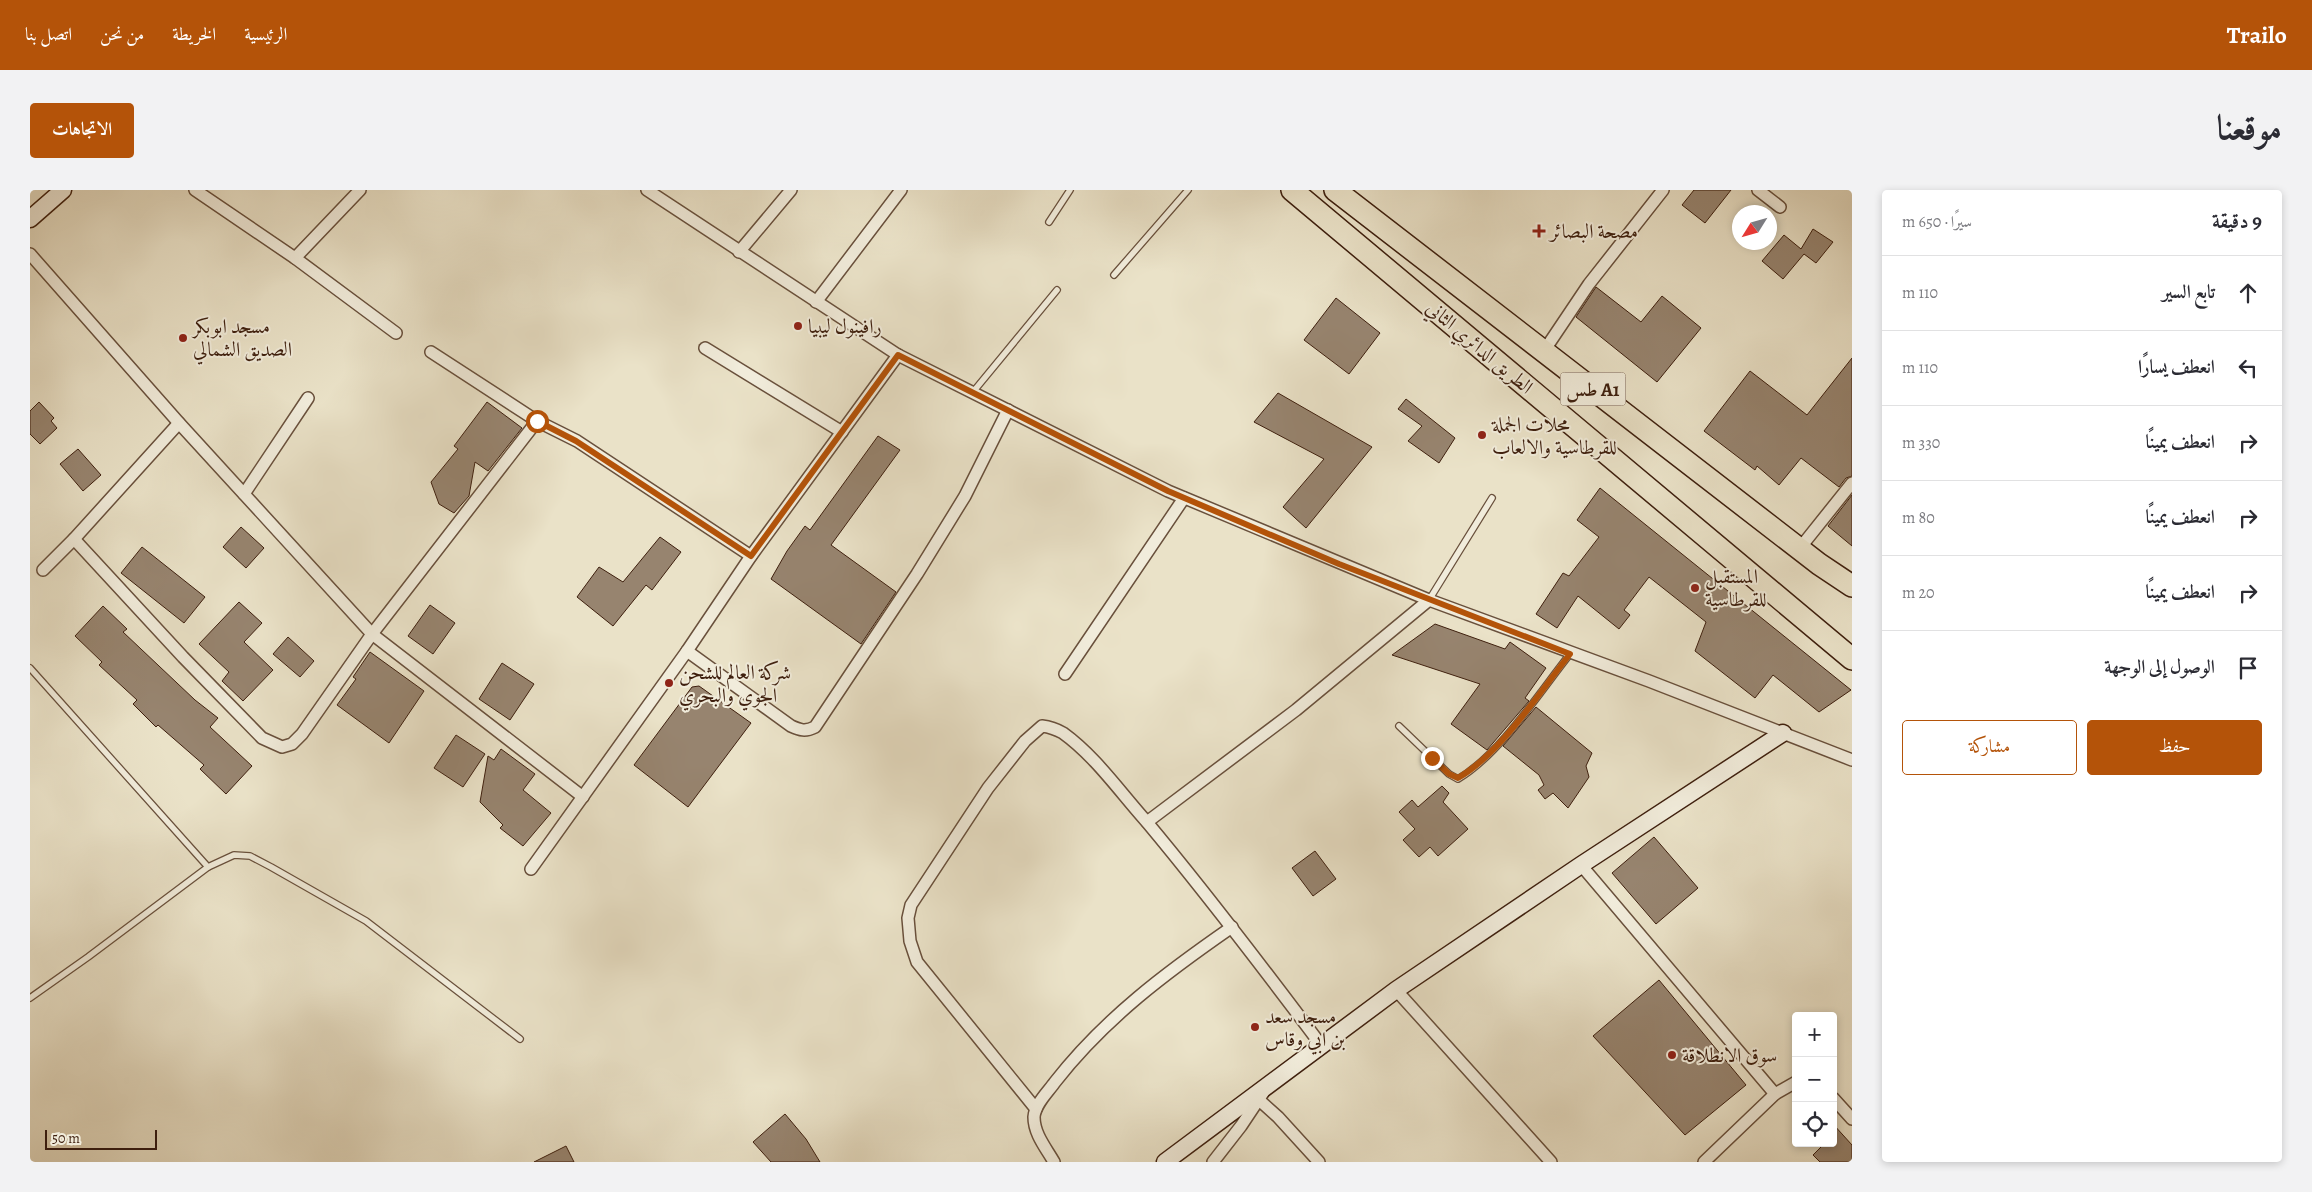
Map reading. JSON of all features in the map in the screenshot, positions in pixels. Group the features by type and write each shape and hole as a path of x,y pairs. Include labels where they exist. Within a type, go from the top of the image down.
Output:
{"highway":[{"name":"الطريق الدائري الثاني","path":"1292,190 1852,659"},
{"name":"الطريق الدائري الثاني","path":"1335,190 1819,564 1852,586"},
{"path":"1339,229 1377,253 1488,342 1852,642"},
{"path":"1819,564 1852,592"}],"street":[{"path":"30,219 63,190"},
{"path":"195,190 294,258 396,333"},
{"path":"294,258 360,190"},
{"path":"646,190 898,355 1184,498 1429,600 1570,654 1649,681 1852,760"},
{"path":"739,252 791,190"},
{"path":"816,302 901,190"},
{"path":"1544,351 1589,284 1663,190"},
{"path":"1758,190 1780,207"},
{"path":"30,254 179,423 372,634 583,797"},
{"path":"705,348 842,432"},
{"path":"431,352 537,421 576,441 751,556"},
{"path":"531,869 687,652 751,556 898,355"},
{"path":"244,494 308,398"},
{"path":"687,652 791,726 808,731 815,727 917,574 965,496 1008,410"},
{"path":"74,539 183,657 262,738 282,747 292,744 302,734 372,634 537,421"},
{"path":"43,570 74,539 179,423"},
{"path":"1800,548 1852,483"},
{"path":"1065,674 1184,498"},
{"path":"1146,822 1296,710 1429,600"},
{"path":"1036,1109 917,962 910,941 908,918 911,905 953,838 988,788 1025,741 1042,726 1051,727 1063,734 1089,756 1232,927 1321,1045"},
{"path":"1165,1162 1396,990 1581,865 1783,733"},
{"path":"1581,865 1775,1094"},
{"path":"1054,1162 1036,1128 1034,1116 1036,1109 1066,1068 1116,1015 1164,974 1232,927"},
{"path":"1396,990 1551,1162"},
{"path":"1213,1162 1241,1126 1271,1082"},
{"path":"1704,1162 1775,1094 1792,1084"},
{"path":"1258,1099 1278,1117 1319,1162"},
{"path":"1837,1102 1852,1119"}],"lane":[{"path":"1049,222 1070,190"},
{"path":"1114,274 1188,190"},
{"path":"973,392 1057,290"},
{"path":"1429,600 1492,498"},
{"path":"1399,726 1449,774 1458,778 1473,770 1490,755 1570,654"},
{"path":"30,668 208,867"},
{"path":"30,998 208,867 234,855 250,856 366,921 520,1039"}],"building":[{"path":"1694,190 1731,190 1705,223 1682,205"},
{"path":"1813,229 1833,242 1816,263 1804,254 1783,279 1762,261 1771,250 1777,250 1777,243 1784,235 1801,249"},
{"path":"1596,287 1641,322 1662,296 1701,328 1657,382 1576,317"},
{"path":"1336,298 1380,333 1349,374 1304,340"},
{"path":"1852,358 1852,476 1846,478 1839,487 1801,458 1779,485 1757,466 1755,470 1704,431 1750,371 1807,415"},
{"path":"1278,393 1372,447 1306,528 1283,507 1324,459 1254,422"},
{"path":"1406,399 1455,438 1439,463 1408,441 1422,426 1398,409"},
{"path":"39,402 54,418 51,421 57,428 40,444 30,434 30,411"},
{"path":"487,402 522,428 488,471 475,462 469,496 454,513 439,504 431,482 458,449 454,446"},
{"path":"878,436 900,450 831,545 896,592 861,644 771,579 787,551 805,526 810,530"},
{"path":"78,449 101,475 83,491 60,464"},
{"path":"1600,488 1851,690 1819,712 1773,675 1755,698 1695,651 1706,622 1649,577 1624,610 1630,615 1619,629 1578,596 1557,628 1536,614 1563,573 1569,576 1599,537 1577,520"},
{"path":"1852,495 1852,546 1828,526"},
{"path":"241,527 264,548 246,568 223,547"},
{"path":"660,537 681,552 652,590 646,585 613,626 577,597 599,567 623,582"},
{"path":"142,547 205,597 184,623 121,573"},
{"path":"239,602 262,623 244,642 273,670 243,701 222,681 229,672 199,644"},
{"path":"430,605 455,623 433,654 408,636"},
{"path":"103,606 127,629 123,632 195,700 218,718 210,727 252,766 226,794 200,769 204,765 158,725 156,727 133,704 137,700 99,665 102,662 75,636"},
{"path":"1435,624 1505,649 1510,642 1546,668 1525,698 1529,701 1487,750 1451,724 1480,684 1392,655"},
{"path":"288,637 314,661 300,677 273,654"},
{"path":"370,652 424,691 389,743 337,705 356,679 353,677"},
{"path":"502,663 534,684 510,720 479,699"},
{"path":"699,686 751,723 688,807 634,765 692,687"},
{"path":"1536,707 1592,753 1586,766 1589,777 1568,808 1553,793 1545,799 1538,790 1544,785 1539,775 1503,746"},
{"path":"456,735 485,754 463,787 434,768"},
{"path":"501,749 535,774 523,790 551,813 523,846 500,828 503,825 480,802 488,756 494,760"},
{"path":"1442,786 1449,793 1443,802 1468,829 1438,856 1430,847 1419,857 1403,840 1415,829 1399,812 1412,800 1418,807"},
{"path":"1654,837 1698,888 1656,924 1612,873"},
{"path":"1315,851 1336,879 1313,896 1292,868"},
{"path":"1659,980 1746,1085 1685,1135 1593,1036"},
{"path":"785,1114 806,1139 820,1162 771,1162 753,1142"},
{"path":"1837,1128 1852,1145 1852,1162 1820,1162 1813,1155 1821,1147 1837,1147"},
{"path":"566,1146 574,1162 534,1162"}],"place":[{"name":"مصحة البصائر","path":"1539,231"},
{"name":"رافينول ليبيا","path":"798,326"},
{"name":"مسجد ابوبكر الصديق الشمالي","path":"183,338"},
{"name":"محلات الجملة للقرطاسية والالعاب","path":"1482,435"},
{"name":"المستقبل للقرطاسية","path":"1695,588"},
{"name":"شركة العالم للشحن الجوي والبحري","path":"669,683"},
{"name":"مسجد سعد بن ابي وقاس","path":"1255,1027"},
{"name":"سوق الانطلاقة","path":"1672,1055"}],"route":[{"path":"537,421 576,441 751,556 898,355 1168,491 1339,564 1570,654 1490,755 1473,770 1458,778 1449,774 1432,758"}]}
